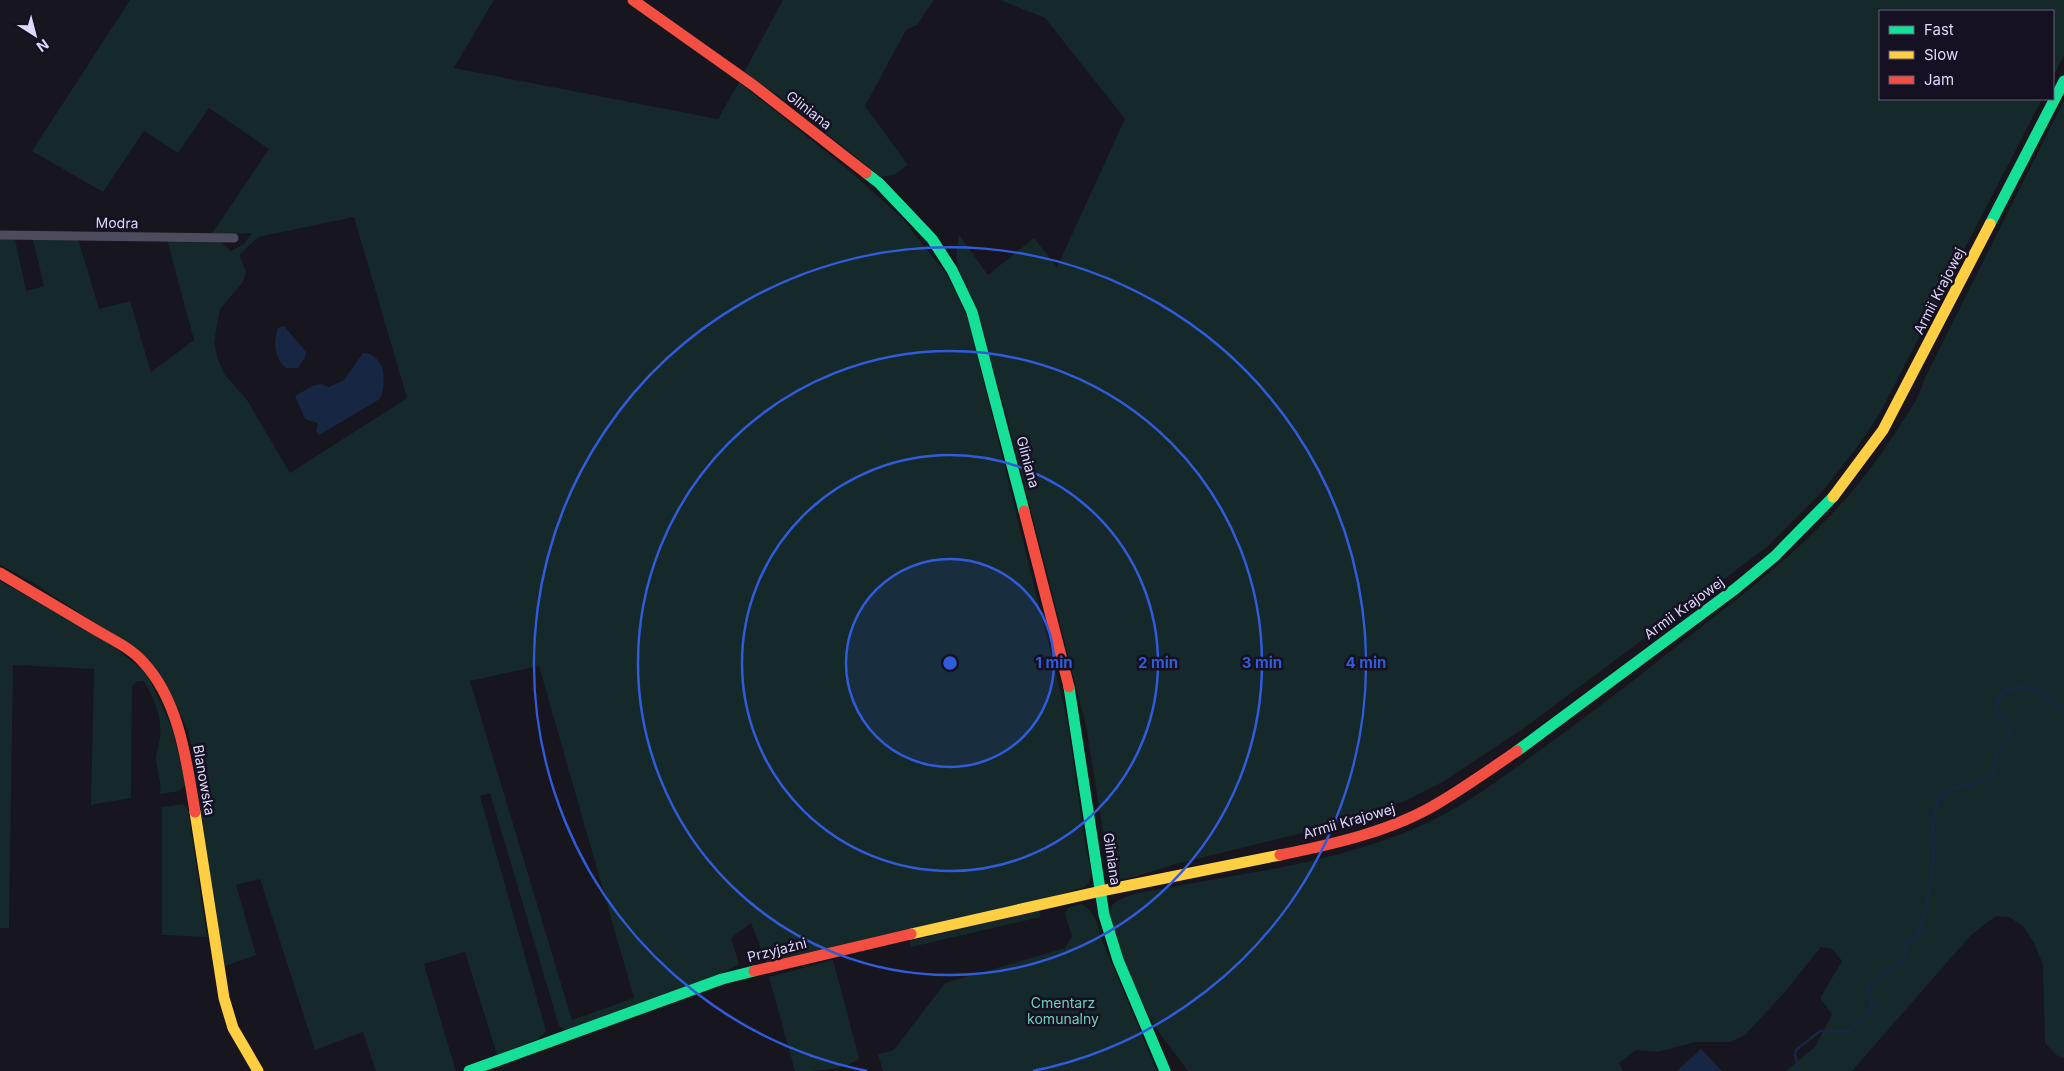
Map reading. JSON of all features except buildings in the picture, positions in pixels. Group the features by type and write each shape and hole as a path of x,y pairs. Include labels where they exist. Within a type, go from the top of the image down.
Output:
{"street":[{"name":"Gliniana","path":"632,0 753,85 879,183 932,239 952,270 972,312 1065,666 1076,718 1104,915 1118,960 1166,1071"},
{"name":"Armii Krajowej","path":"1101,891 1312,848 1362,835 1416,816 1439,803 1526,745 1735,589 1775,556 1832,499 1883,430 2064,81"},
{"name":"Modra","path":"0,235 234,238"},
{"name":"Blanowska","path":"0,573 121,645 142,660 160,686 179,732 188,766 224,998 233,1028 258,1071"},
{"name":"Przyjaźni","path":"469,1071 672,995 722,979 838,950 1101,891"}],"green space":[{"path":"130,0 494,0 454,68 718,119 739,82 850,171 903,219 947,275 968,318 1067,719 1087,855 1091,868 1091,876 1088,883 1085,887 1036,901 766,962 751,923 731,938 739,964 723,973 565,1030 559,1026 490,793 480,796 546,1031 538,1039 497,1055 465,952 424,964 456,1071 376,1071 363,1032 315,1050 260,879 236,885 256,955 223,967 192,749 188,730 175,703 142,653 30,581 0,565 0,239 15,239 26,291 44,286 33,239 78,239 99,309 130,301 151,372 194,340 167,240 220,241 231,251 244,244 252,233 211,235 269,149 209,108 178,153 144,131 103,192 32,151","holes":["354,217 407,398 290,473 247,400 225,375 218,360 214,342 220,309 243,282 246,272 240,255 258,237","539,666 634,998 572,1020 470,681"]},
{"path":"783,0 934,0 917,25 906,30 865,106 908,165 894,175 881,177 783,99 744,72"},
{"path":"1000,0 2064,0 2064,55 2054,75 2054,10 1879,10 1879,100 2041,100 1881,411 1861,442 1821,493 1767,547 1523,729 1444,781 1407,800 1344,823 1122,879 1115,876 1105,844 1086,726 1008,421 985,341 961,278 956,256 959,235 988,275 1034,238 1057,267 1125,119 1045,18"},
{"path":"2064,100 2064,1058 2056,1055 2045,1043 2043,965 2035,945 2024,927 2009,917 1996,916 1971,935 1852,1071 1786,1071 1815,1047 1832,1014 1820,998 1842,961 1832,949 1821,947 1784,993 1744,1036 1729,1042 1696,1042 1657,1052 1636,1050 1619,1063 1623,1071 1188,1071 1156,1028 1126,967 1118,947 1110,916 1113,904 1134,894 1277,868 1348,852 1382,841 1431,821 1488,787 1561,735 1610,699 1754,585 1812,534 1840,505 1866,474 1910,411"},
{"path":"0,581 66,617 113,646 147,674 172,728 186,785 179,791 160,794 156,754 160,737 160,722 151,694 144,681 138,681 132,686 131,798 91,805 94,669 13,665 9,928 0,928"},
{"path":"183,804 188,810 207,937 162,935 162,807"},
{"name":"Cmentarz komunalny","path":"1081,904 1095,918 1101,938 1157,1071 883,1071 878,1054 894,1050 945,983 1065,948 1072,936 1065,914 1068,908"},
{"path":"1039,911 1041,917 911,947 910,941"},
{"path":"833,960 859,1058 846,1066 838,1068 795,1071 769,977"}],"water":[{"path":"284,326 306,352 298,368 286,368 277,355 276,333 278,328"},
{"path":"363,353 376,358 383,370 384,385 380,399 319,435 316,431 318,423 305,419 295,396 312,386 320,384 329,387 344,380"},
{"path":"1701,1049 1722,1071 1677,1071"}],"waterway":[{"path":"1799,1071 1795,1055 1796,1050 1820,1031 1849,1031 1870,1012 1872,1006 1868,991 1870,984 1902,962 1905,955 1904,948 1919,933 1928,897 1934,856 1933,824 1938,800 1949,789 1977,783 1994,775 1995,756 2004,745 2011,729 1996,711 1996,706 2005,690 2017,687 2034,689 2051,700 2057,707 2064,710"}],"traffic: fast":[{"path":"1990,224 2064,81"},
{"path":"866,173 879,183 932,239 952,270 972,312 1024,511"},
{"path":"1517,751 1735,589 1775,556 1833,497"},
{"path":"1069,687 1104,915 1118,960 1165,1071"},
{"path":"469,1071 722,979 754,971"}],"traffic: slow":[{"path":"1833,497 1883,430 1990,224"},
{"path":"195,812 224,998 233,1028 258,1071"},
{"path":"911,934 1101,891 1280,855"}],"traffic: jam":[{"path":"633,0 753,85 866,173"},
{"path":"1024,511 1069,687"},
{"path":"0,573 121,644 143,662 165,694 180,732 195,812"},
{"path":"1280,855 1342,841 1403,821 1450,796 1517,751"},
{"path":"754,971 911,934"}]}
